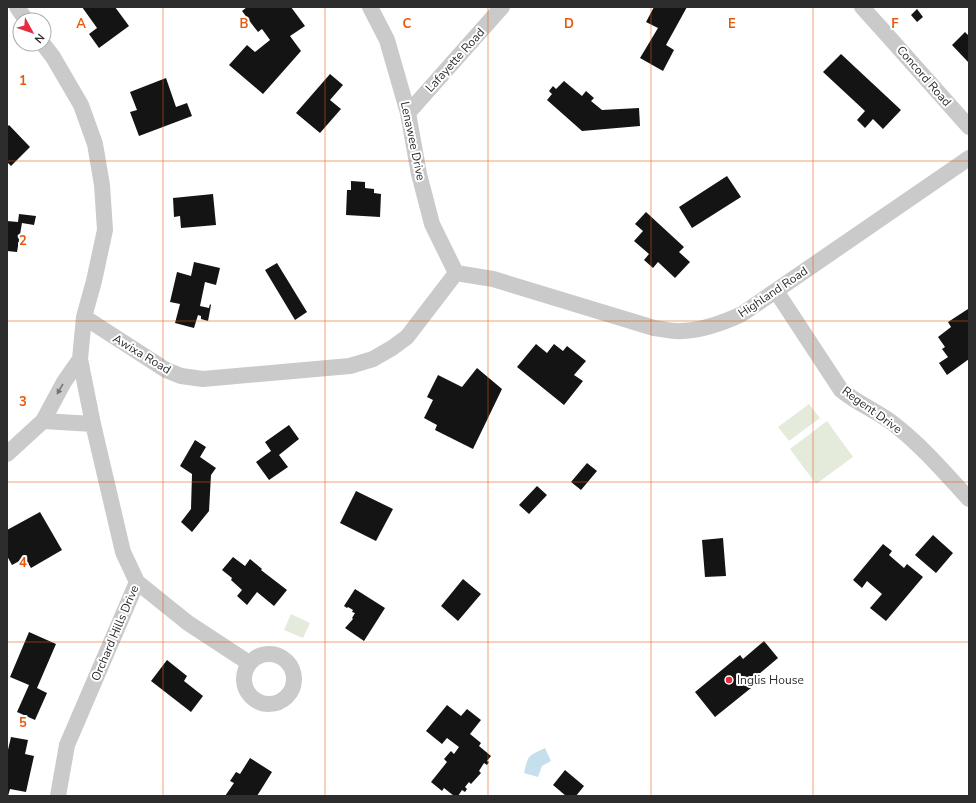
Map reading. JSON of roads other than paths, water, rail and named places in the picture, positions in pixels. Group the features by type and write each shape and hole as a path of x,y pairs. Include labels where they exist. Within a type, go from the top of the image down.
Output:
{"street":[{"name":"Lenawee Drive","path":"370,7 387,40 408,113 419,174 432,224 456,273"},
{"name":"Lafayette Road","path":"408,113 502,7"},
{"name":"Concord Road","path":"862,7 969,127"},
{"path":"49,52 81,105 95,144 102,185 105,230 94,281 84,317"},
{"name":"Highland Road","path":"456,273 494,279 654,328 681,331 706,328 730,320 742,314 969,158"},
{"name":"Awixa Road","path":"84,317 157,365 181,376 202,379 350,366 373,359 407,337 456,273"},
{"name":"Regent Drive","path":"776,291 841,390 894,424 925,451 969,499"},
{"name":"Orchard Hills Drive","path":"58,796 67,745 137,582 123,552 93,424 80,359 84,317"},
{"name":"Orchard Hills Drive","path":"7,454 43,420 64,382 80,359"},
{"path":"43,420 93,424"},
{"path":"137,582 188,623 249,663"}],"water":[{"path":"545,748 551,761 542,766 538,777 524,773 528,759 535,753"}],"place":[{"name":"Inglis House","path":"729,680"}]}
